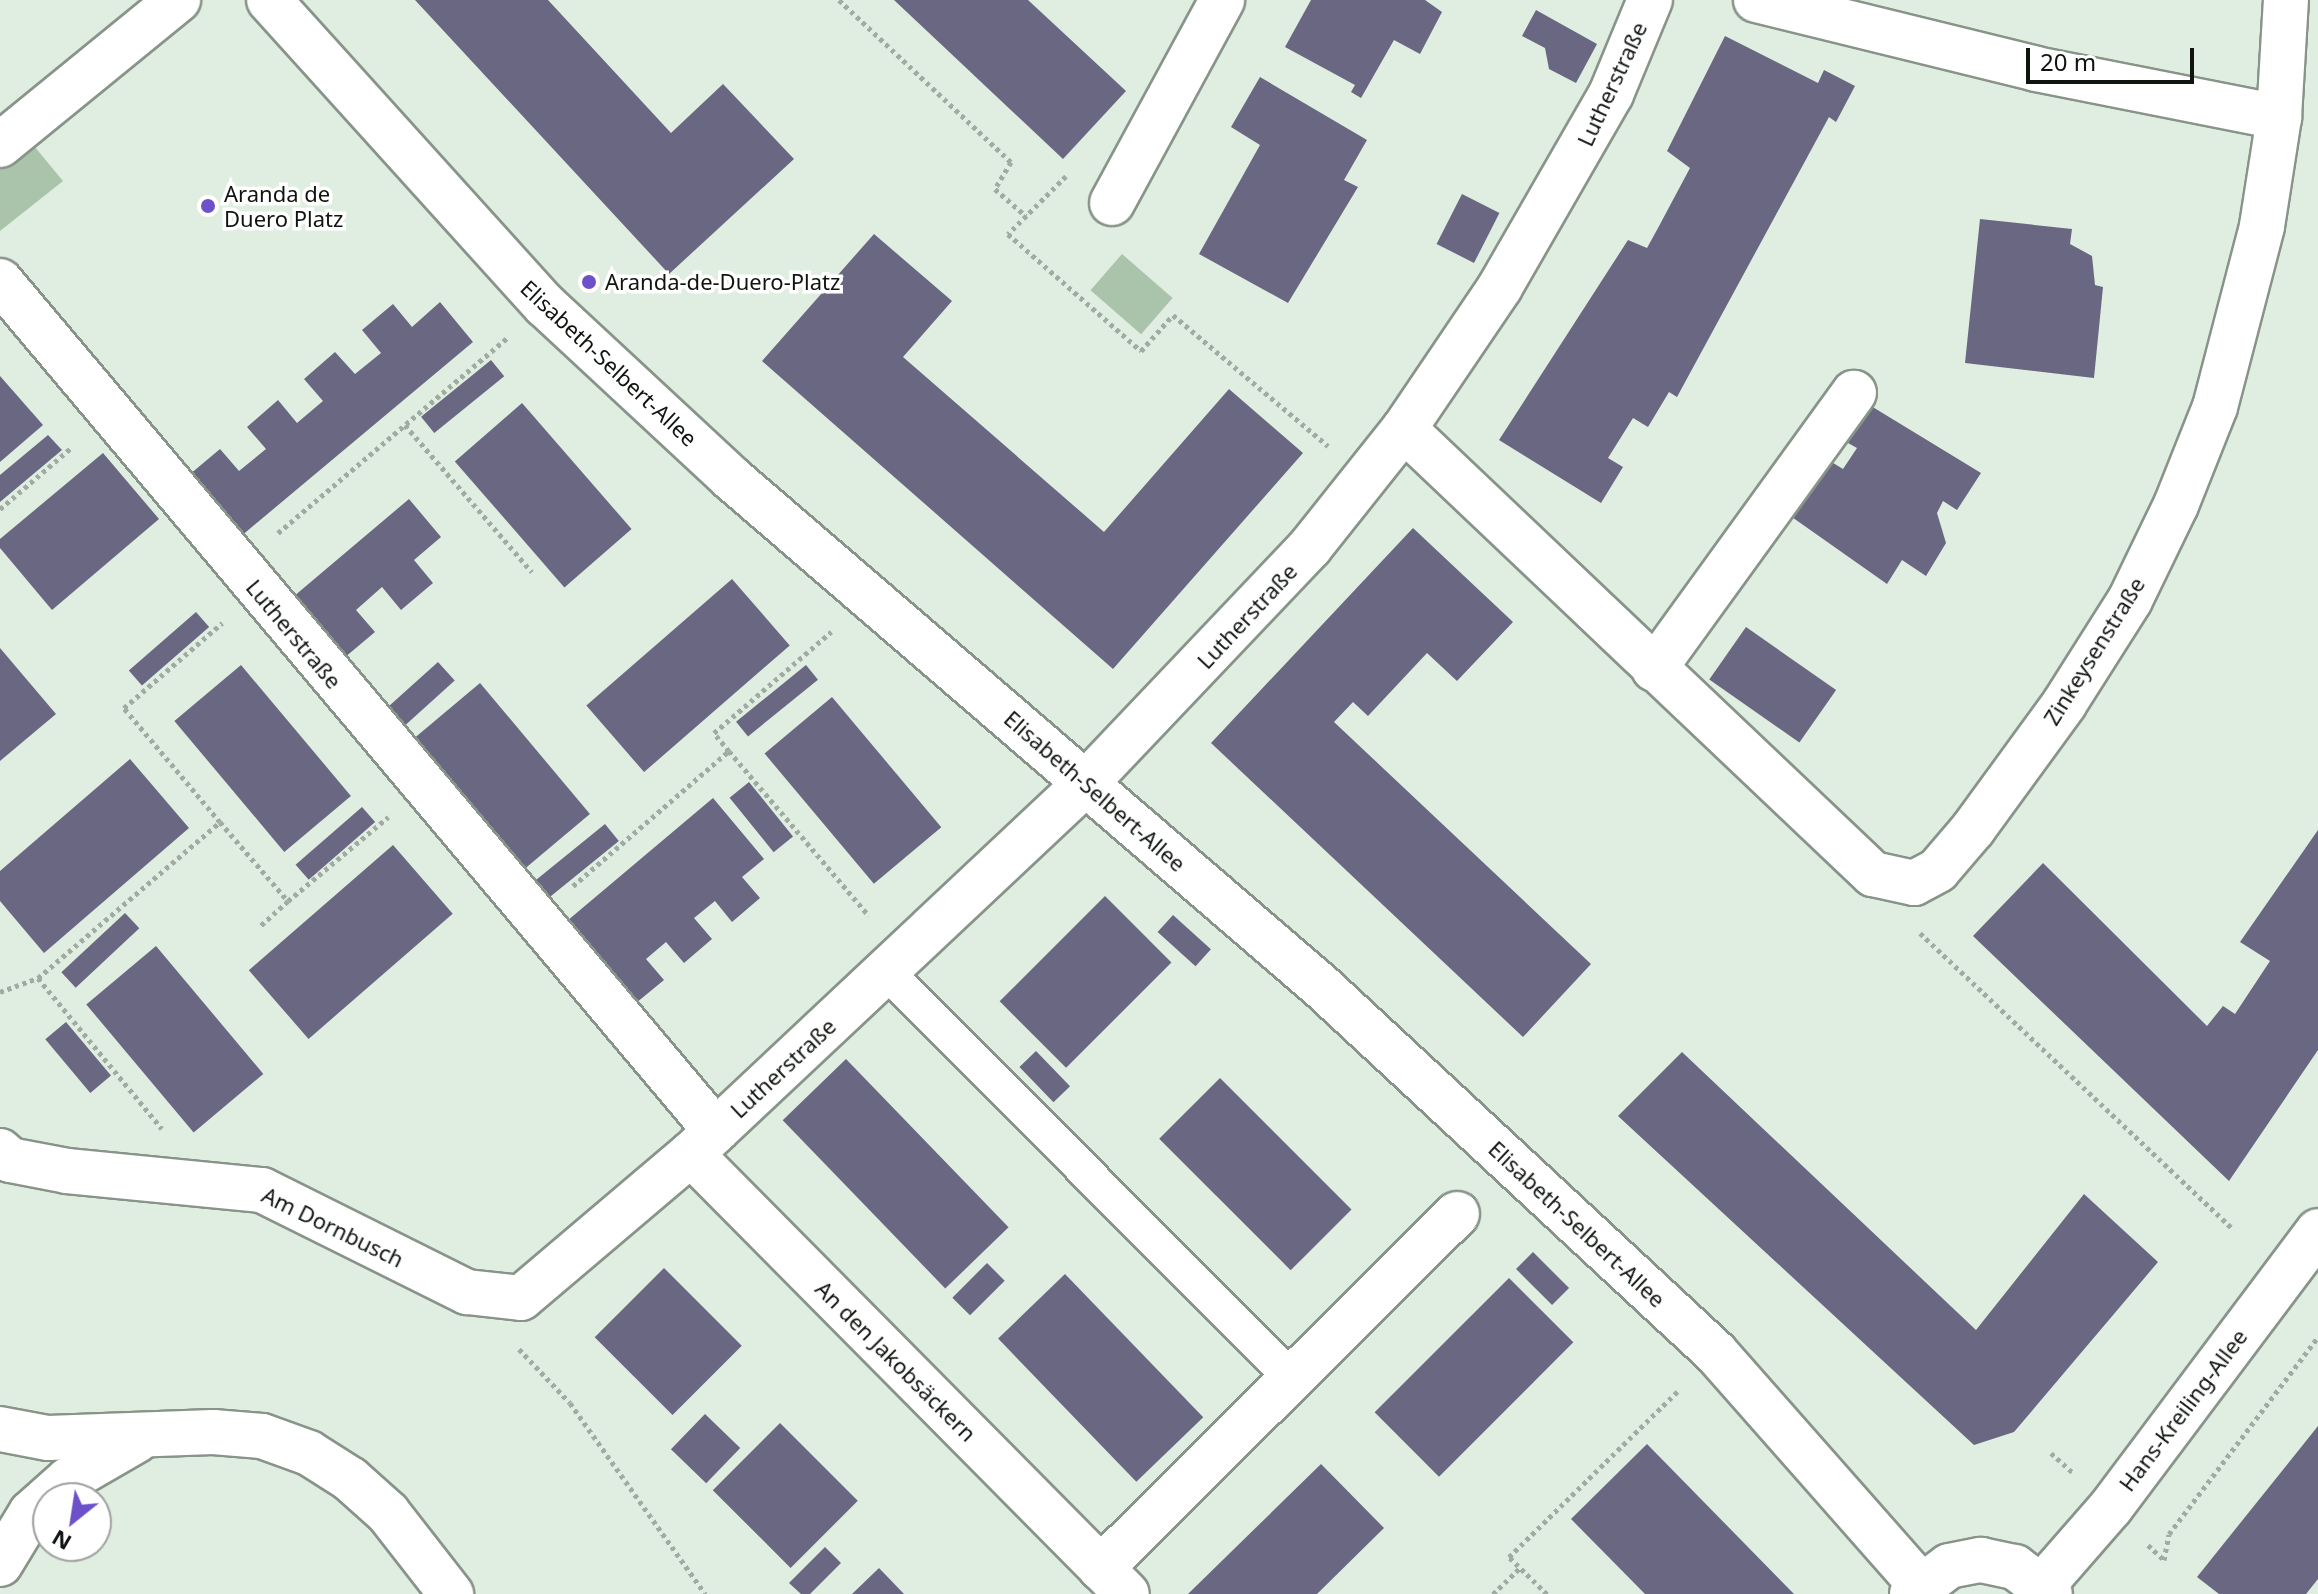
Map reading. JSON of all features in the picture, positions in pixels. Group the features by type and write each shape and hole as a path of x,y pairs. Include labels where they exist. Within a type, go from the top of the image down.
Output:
{"street":[{"path":"0,145 178,0"},
{"name":"Elisabeth-Selbert-Allee","path":"269,0 545,305 870,598 1323,988 1716,1353 1916,1589"},
{"path":"1112,203 1222,0"},
{"name":"Lutherstraße","path":"521,1298 704,1142 1087,782 1310,547 1404,429 1560,189 1650,0"},
{"path":"1756,0 2036,69 2279,117"},
{"name":"Zinkeysenstraße","path":"1893,883 1914,883 1938,870 1973,829 2130,600 2215,407 2262,226 2279,117 2286,0"},
{"name":"Lutherstraße","path":"0,281 535,919 704,1142"},
{"path":"1654,669 1854,393"},
{"path":"1404,429 1873,874 1893,883"},
{"name":"An den Jakobsäckern","path":"704,1142 1114,1581 1292,1379 1457,1214"},
{"name":"Am Dornbusch","path":"0,1151 10,1160 67,1171 262,1190 467,1292 521,1298"},
{"name":"Hans-Kreiling-Allee","path":"1916,1589 1949,1566 1981,1560 2015,1567 2047,1590 2318,1231"},
{"path":"0,1429 48,1438 139,1439 226,1433 262,1436 309,1453 388,1513 451,1594"},
{"path":"0,1564 31,1513 68,1480 139,1439"}],"lane":[{"path":"895,964 1292,1379"}],"path":[{"path":"839,0 1011,162 995,189 1026,216"},
{"path":"1068,173 1008,234 1141,351 1173,315 1365,478"},
{"path":"288,901 124,708 405,425 545,305"},
{"path":"0,509 110,414"},
{"path":"405,425 532,572"},
{"path":"870,598 714,733 895,964"},
{"path":"535,919 729,751"},
{"path":"259,927 423,786"},
{"path":"0,992 38,978 220,822"},
{"path":"1893,883 1912,926 2234,1230"},
{"path":"38,978 208,1185"},
{"path":"467,1292 570,1403 705,1594"},
{"path":"2163,1560 2169,1534 2318,1337"},
{"path":"1547,1594 1509,1557 1716,1353"},
{"path":"1493,1594 1520,1568"}],"green space":[{"path":"20,129 63,181 0,231 0,147"},
{"path":"1122,254 1173,298 1141,334 1091,290"}],"building":[{"path":"415,0 548,0 671,133 723,84 794,159 669,274"},
{"path":"894,0 1028,0 1126,91 1063,159"},
{"path":"1311,0 1425,0 1442,12 1420,54 1394,40 1361,98 1351,92 1355,85 1285,47"},
{"path":"1536,10 1597,44 1576,83 1549,69 1545,48 1522,36"},
{"path":"1725,36 1818,83 1824,70 1855,86 1836,122 1829,117 1677,397 1669,392 1648,427 1633,418 1608,458 1623,467 1601,503 1499,440 1628,240 1647,248 1690,168 1667,151"},
{"path":"1260,77 1367,140 1344,180 1358,187 1288,303 1199,254 1260,145 1231,127"},
{"path":"1462,194 1499,213 1474,263 1437,244"},
{"path":"1980,219 2072,229 2070,244 2092,256 2095,285 2103,287 2094,378 1965,363"},
{"path":"874,234 952,301 903,357 1104,532 1229,389 1303,453 1113,669 762,361"},
{"path":"440,302 473,342 240,537 189,475 220,449 239,471 266,449 247,427 278,400 297,423 323,401 304,379 335,352 355,374 381,353 362,330 393,304 412,327"},
{"path":"491,360 504,376 434,433 421,417"},
{"path":"0,376 43,425 0,462"},
{"path":"522,403 632,529 564,587 455,461"},
{"path":"1871,406 1981,473 1957,510 1943,501 1937,513 1946,543 1926,576 1902,560 1887,584 1789,515 1825,458 1843,469 1857,448 1848,443"},
{"path":"48,435 62,450 0,502 0,475"},
{"path":"103,453 159,519 52,610 0,548 0,539"},
{"path":"409,499 441,537 414,560 433,583 401,610 382,587 356,610 375,632 344,658 293,597"},
{"path":"1413,528 1513,622 1457,681 1427,653 1368,716 1353,702 1334,722 1591,964 1523,1037 1211,743"},
{"path":"732,579 790,645 644,772 586,706"},
{"path":"196,612 209,627 142,685 129,670"},
{"path":"1746,627 1836,690 1799,743 1709,679"},
{"path":"0,648 56,714 0,761"},
{"path":"438,662 455,681 403,727 386,709"},
{"path":"241,665 351,796 284,852 174,721"},
{"path":"806,665 818,680 748,736 736,722"},
{"path":"480,683 590,814 522,871 412,740"},
{"path":"832,697 941,827 874,884 765,754"},
{"path":"130,759 189,828 44,953 0,901 0,871"},
{"path":"749,782 793,836 774,852 730,798"},
{"path":"713,798 764,859 742,877 760,898 732,922 715,901 694,918 712,939 684,963 666,942 646,959 664,980 636,1003 567,921"},
{"path":"362,807 375,822 309,880 296,865"},
{"path":"605,824 619,841 547,899 534,882"},
{"path":"2318,830 2318,1050 2229,1181 1973,936 2043,863 2207,1026 2223,1006 2235,1014 2270,961 2240,942"},
{"path":"393,845 453,914 309,1039 249,970"},
{"path":"1105,896 1171,962 1066,1068 1000,1001"},
{"path":"125,913 139,928 76,988 61,972"},
{"path":"1173,915 1211,949 1196,966 1158,932"},
{"path":"156,946 263,1074 194,1132 86,1004"},
{"path":"66,1022 111,1076 90,1093 45,1039"},
{"path":"1036,1051 1070,1086 1053,1102 1019,1067"},
{"path":"1682,1052 1976,1330 2084,1194 2158,1262 2014,1432 1974,1445 1618,1116"},
{"path":"846,1059 1009,1227 945,1288 783,1120"},
{"path":"1220,1078 1352,1210 1291,1270 1159,1139"},
{"path":"1533,1252 1569,1288 1552,1305 1516,1269"},
{"path":"987,1263 1005,1281 970,1315 952,1298"},
{"path":"664,1268 742,1346 672,1415 595,1337"},
{"path":"1065,1274 1203,1417 1136,1482 998,1339"},
{"path":"1509,1278 1573,1342 1439,1477 1375,1412"},
{"path":"705,1414 740,1448 706,1483 671,1449"},
{"path":"780,1423 858,1501 791,1568 713,1490"},
{"path":"2318,1426 2318,1579 2306,1594 2219,1594 2197,1577"},
{"path":"1647,1444 1794,1594 1645,1594 1571,1519"},
{"path":"1321,1464 1384,1528 1317,1594 1188,1594"},
{"path":"825,1547 841,1563 810,1594 801,1594 789,1583"},
{"path":"879,1568 904,1594 852,1594"}],"place":[{"name":"Aranda de Duero Platz","path":"208,206"},
{"name":"Aranda-de-Duero-Platz","path":"589,282"}]}
